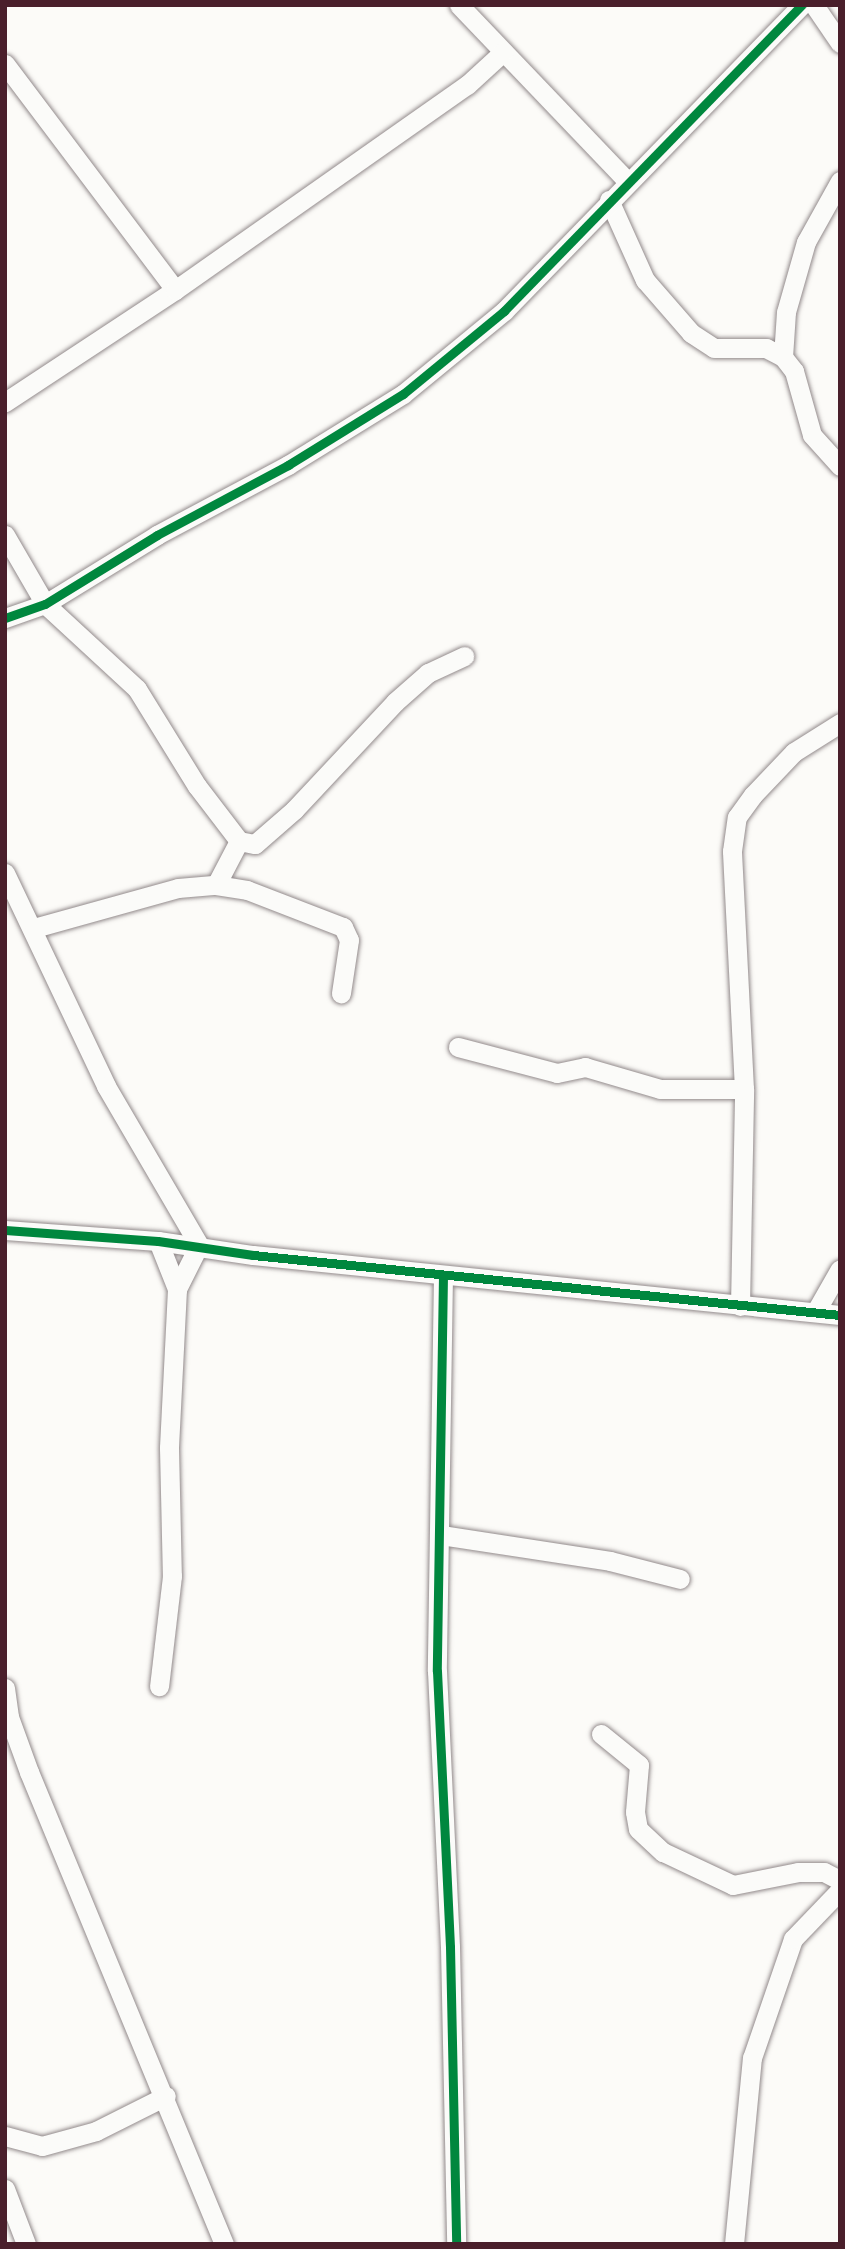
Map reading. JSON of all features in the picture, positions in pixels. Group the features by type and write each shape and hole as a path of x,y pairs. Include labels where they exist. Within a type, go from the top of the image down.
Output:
{"street":[{"path":"459,5 628,182"},
{"path":"5,618 45,604 157,535 288,465 403,394 504,311 609,200 802,5"},
{"path":"814,5 840,43"},
{"path":"5,402 175,290 467,85 503,52"},
{"path":"5,64 175,290"},
{"path":"783,357 786,312 806,242 840,181"},
{"path":"609,200 645,280 691,332 714,348 766,348 783,357 794,371 812,435 840,466"},
{"path":"5,535 45,604 137,689 197,786 239,841 255,844 294,810 395,702 428,673 464,656"},
{"path":"740,1306 744,1089 732,851 737,817 794,752 840,723"},
{"path":"216,885 239,841"},
{"path":"5,873 34,928 106,1086 199,1245"},
{"path":"34,928 132,898 216,885 247,890 343,927 349,940 341,993"},
{"path":"458,1047 557,1073 585,1068 660,1088 744,1089"},
{"path":"5,1230 199,1245 443,1275 840,1315"},
{"path":"158,1241 177,1289"},
{"path":"159,1686 172,1576 169,1448 177,1289 199,1245"},
{"path":"816,1311 840,1269"},
{"path":"443,1275 437,1671 450,1947 456,2244"},
{"path":"441,1535 610,1561 680,1579"},
{"path":"5,1688 9,1717 29,1772 76,1877 107,1969 166,2096 224,2244"},
{"path":"601,1734 639,1765 638,1829 663,1853 733,1885 798,1872 824,1872 840,1880"},
{"path":"734,2244 752,2058 793,1939 840,1890"},
{"path":"5,2136 42,2146 96,2131 166,2096"},
{"path":"5,2189 26,2244"}],"cycle path":[{"path":"5,618 45,604 157,535 288,465 403,394 504,311 802,5"},
{"path":"5,1230 158,1241 253,1255 840,1315"},
{"path":"443,1275 437,1671 450,1947 456,2244"}]}
